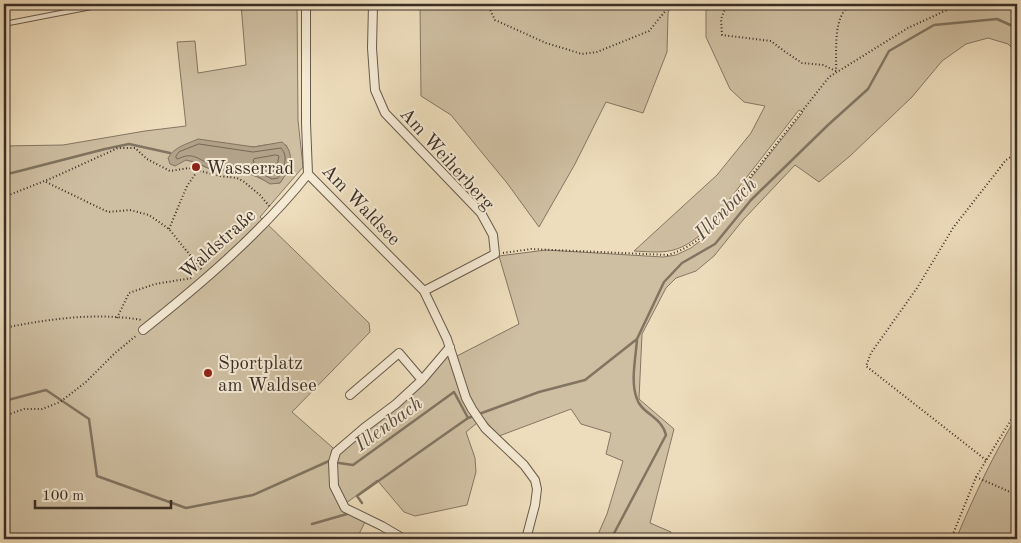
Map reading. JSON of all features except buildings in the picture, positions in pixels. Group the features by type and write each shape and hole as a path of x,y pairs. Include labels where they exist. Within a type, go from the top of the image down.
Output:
{"street":[{"name":"Am Waldsee","path":"306,4 308,174 424,291 450,347 466,398 472,409 481,421 524,465 535,480 535,505 526,539"},
{"name":"Am Weiherberg","path":"373,4 372,48 374,90 385,113 480,213 493,235 496,254"},
{"name":"Waldstraße","path":"143,330 234,252 288,199 308,174"},
{"path":"424,291 496,254"},
{"path":"404,539 345,508 334,486 333,462 336,452 396,404 422,380 450,347"},
{"path":"350,395 398,353 422,380"}],"lane":[{"path":"4,24 107,4"}],"path":[{"path":"487,4 495,20 546,42 582,54 597,52 649,30 667,9 668,4"},
{"path":"726,4 721,19 722,35 771,41 802,63 823,65 836,71"},
{"path":"836,71 837,27 846,7 851,4"},
{"path":"496,254 531,249 668,255 683,250 696,243 706,233 829,77 836,71 908,28 949,9 974,4"},
{"path":"1012,4 1017,6"},
{"path":"4,197 118,148 135,148 147,159 170,171 189,168 220,176 237,178 260,195 275,212"},
{"path":"986,460 866,366 870,353 917,288 953,228 1006,160 1017,152"},
{"path":"169,229 187,186 198,169"},
{"path":"45,181 108,212 130,210 149,215 169,229 207,276"},
{"path":"116,318 129,293 155,284 207,276"},
{"path":"4,328 42,320 102,317 141,319 151,324"},
{"path":"4,416 24,409 42,409 60,402 86,382 115,353 143,330"},
{"path":"952,539 976,477 1017,410"},
{"path":"976,477 1017,495"}],"shaded area":[{"path":"241,4 297,4 298,120 303,167 260,217 369,323 370,332 292,412 340,454 349,443 447,353 463,398 477,423 466,432 475,458 476,472 467,505 415,516 404,512 377,480 345,504 368,516 357,538 4,539 4,146 63,145 186,126 177,42 195,41 198,73 246,65","holes":["232,145 254,147 286,145 289,154 288,164 280,183 270,182 248,173 209,168 186,160"]},
{"path":"420,4 671,4 668,13 667,52 643,113 606,102 575,164 539,227 507,183 451,115 421,96"},
{"path":"706,4 1017,4 1017,53 1008,44 988,38 966,44 942,61 912,97 850,156 819,182 795,165 743,220 714,256 696,271 676,278 666,288 642,334 639,399 674,429 650,523 671,532 669,539 596,539 607,514 623,461 606,454 611,433 581,424 571,409 499,436 473,407 455,357 519,324 499,256 546,250 663,257 676,255 691,248 704,238 803,112 799,110 704,232 687,245 679,248 663,252 634,251 717,175 751,133 765,106 744,102 730,89 706,37"},
{"path":"1017,416 1017,539 956,539 984,476"}],"water":[{"path":"198,139 254,147 282,142 289,151 289,168 280,183 270,184 257,176 242,172 210,169 186,160 175,166 170,164 168,158 174,151"}],"waterway":[{"name":"Illenbach","path":"479,414 539,392 585,380 637,339 664,282 682,263 715,244 751,200 868,89 889,51 934,25 997,19 1017,28"},
{"path":"4,175 129,144 170,153"},
{"path":"611,539 666,435 656,419 639,404 637,399 634,385 637,339"},
{"name":"Illenbach","path":"4,401 46,390 89,419 97,476 186,508 253,495 329,461"},
{"name":"Illenbach","path":"339,463 353,465 454,392 468,418 474,416"},
{"path":"362,503 357,496 468,418"},
{"path":"312,524 347,514"}],"place":[{"name":"Wasserrad","path":"196,167"},
{"name":"Sportplatz am Waldsee","path":"208,373"}]}
